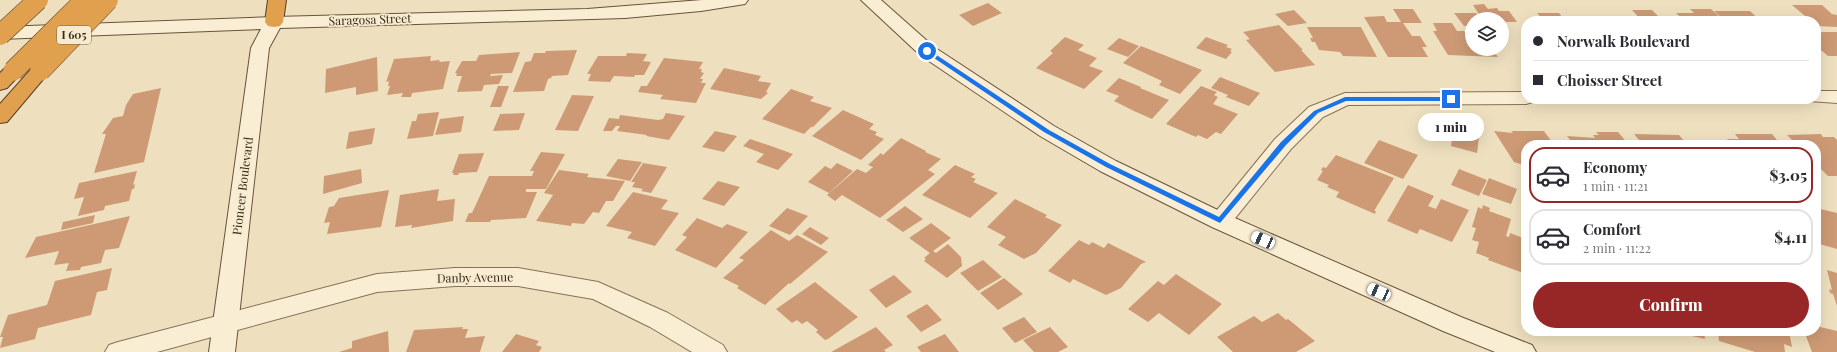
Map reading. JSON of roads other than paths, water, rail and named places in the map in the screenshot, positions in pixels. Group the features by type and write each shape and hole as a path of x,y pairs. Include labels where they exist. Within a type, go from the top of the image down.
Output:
{"highway":[{"path":"0,34 38,0"},
{"path":"4,74 70,0"},
{"path":"4,74 85,0"},
{"name":"I 605","path":"0,117 40,71 108,0"},
{"path":"274,22 277,0"}],"main road":[{"name":"Saragosa Street","path":"0,34 274,22 628,12 739,0"},
{"path":"870,0 927,51 1046,131 1108,166 1220,221 1452,324 1523,352"},
{"name":"Pioneer Boulevard","path":"222,352 260,48 274,22"},
{"path":"1821,97 1837,97"},
{"path":"1220,221 1283,144 1316,112 1345,99 1521,98"},
{"name":"Danby Avenue","path":"118,352 378,283 455,277 518,277 598,291 659,320 714,352"}]}
